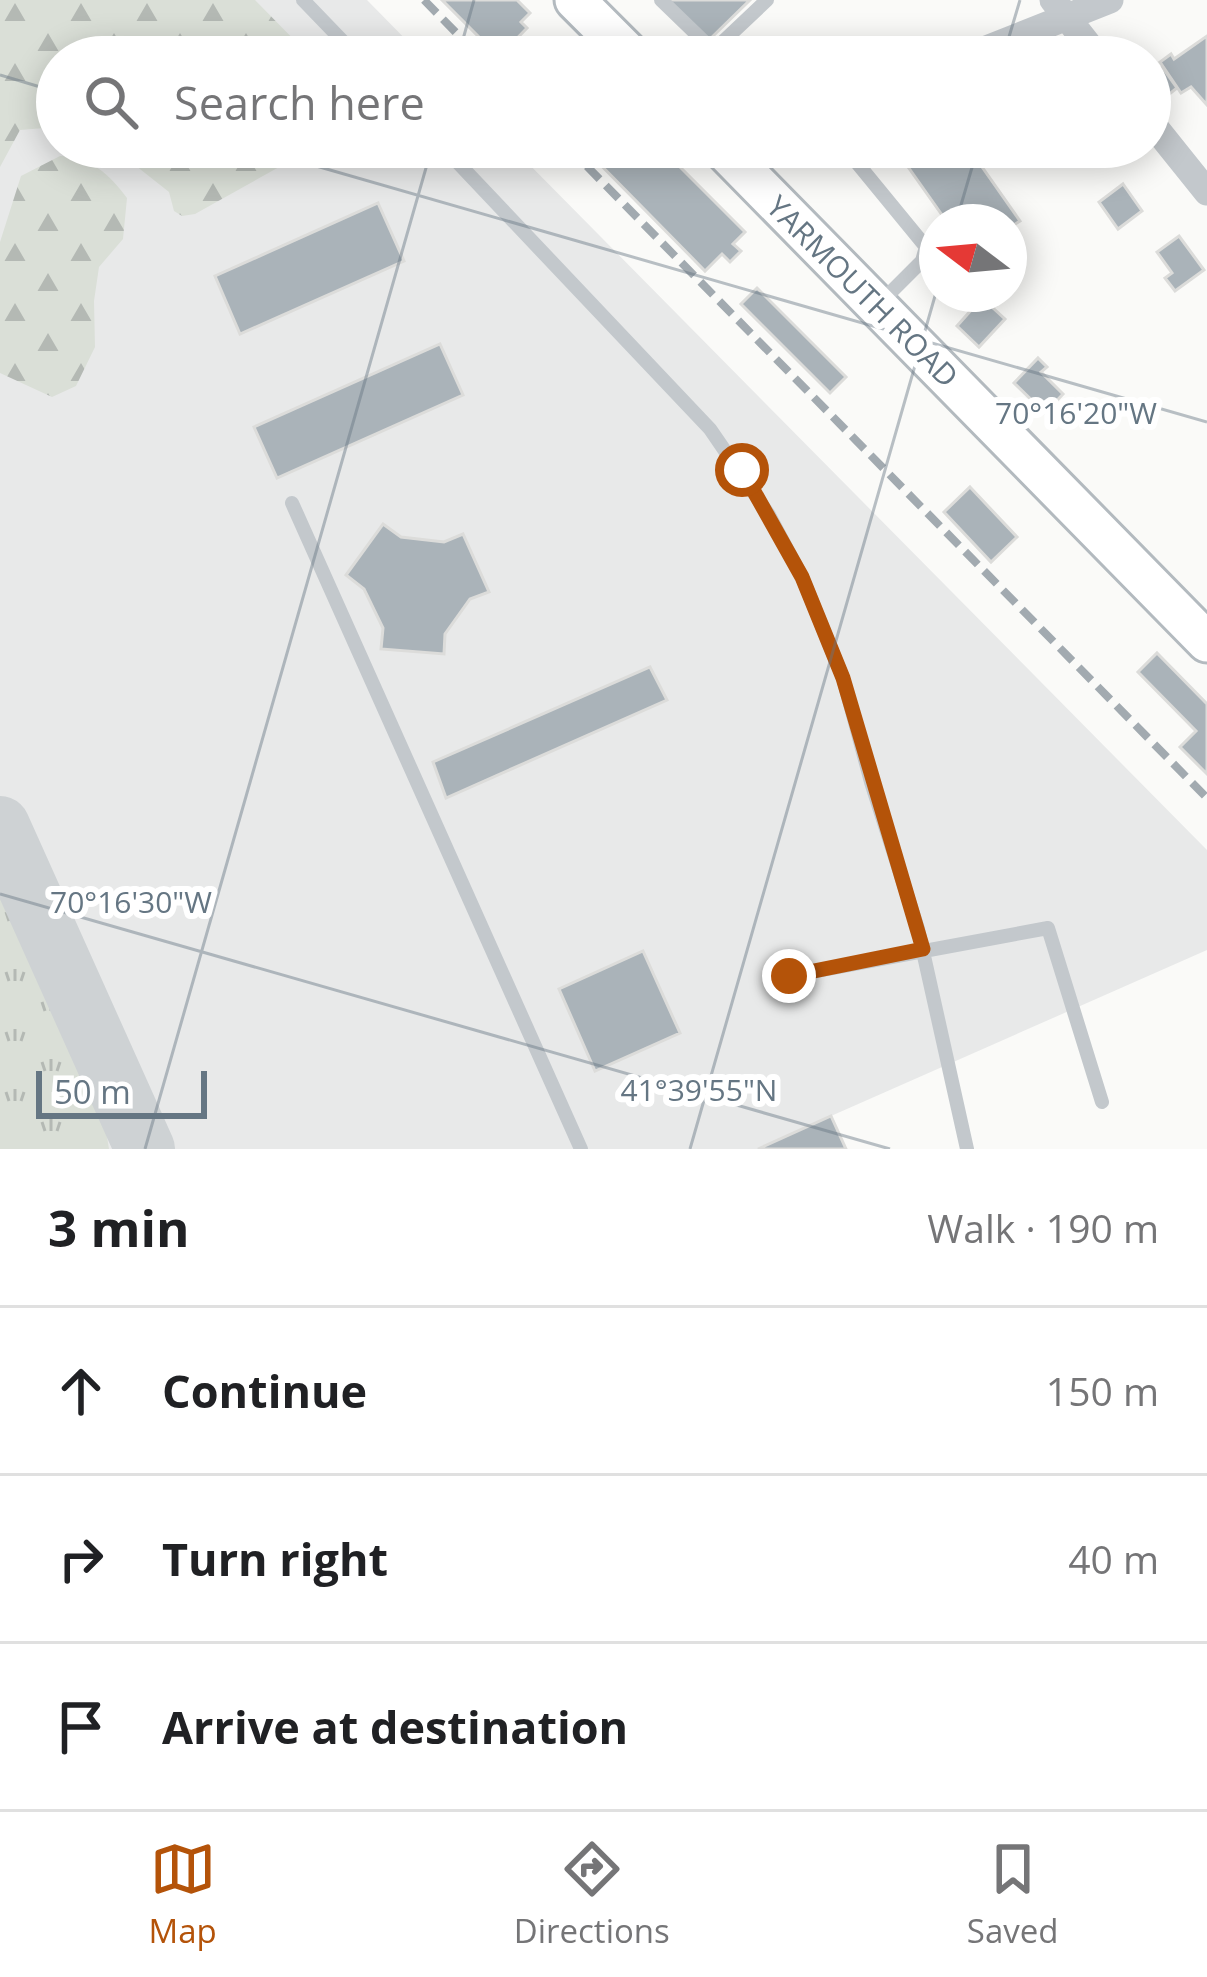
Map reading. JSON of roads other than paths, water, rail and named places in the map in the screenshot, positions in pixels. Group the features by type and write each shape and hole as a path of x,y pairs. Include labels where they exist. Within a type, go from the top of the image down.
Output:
{"main road":[{"path":"575,0 611,36"},
{"name":"YARMOUTH ROAD","path":"742,168 1207,642"}],"street":[{"path":"1007,36 1060,9 1110,0"},
{"path":"1060,9 1081,36"},
{"path":"1171,147 1207,192"}],"lane":[{"path":"303,0 338,36"},
{"path":"661,0 698,36"},
{"path":"733,36 767,0"},
{"path":"463,168 710,429 769,515 802,577 843,678 923,949 967,1149"},
{"path":"861,168 926,247 922,261 878,306"},
{"path":"292,503 581,1149"},
{"path":"789,976 1048,928 1102,1102"}],"railway":[{"path":"424,0 459,36"},
{"path":"589,168 1207,798"}]}
